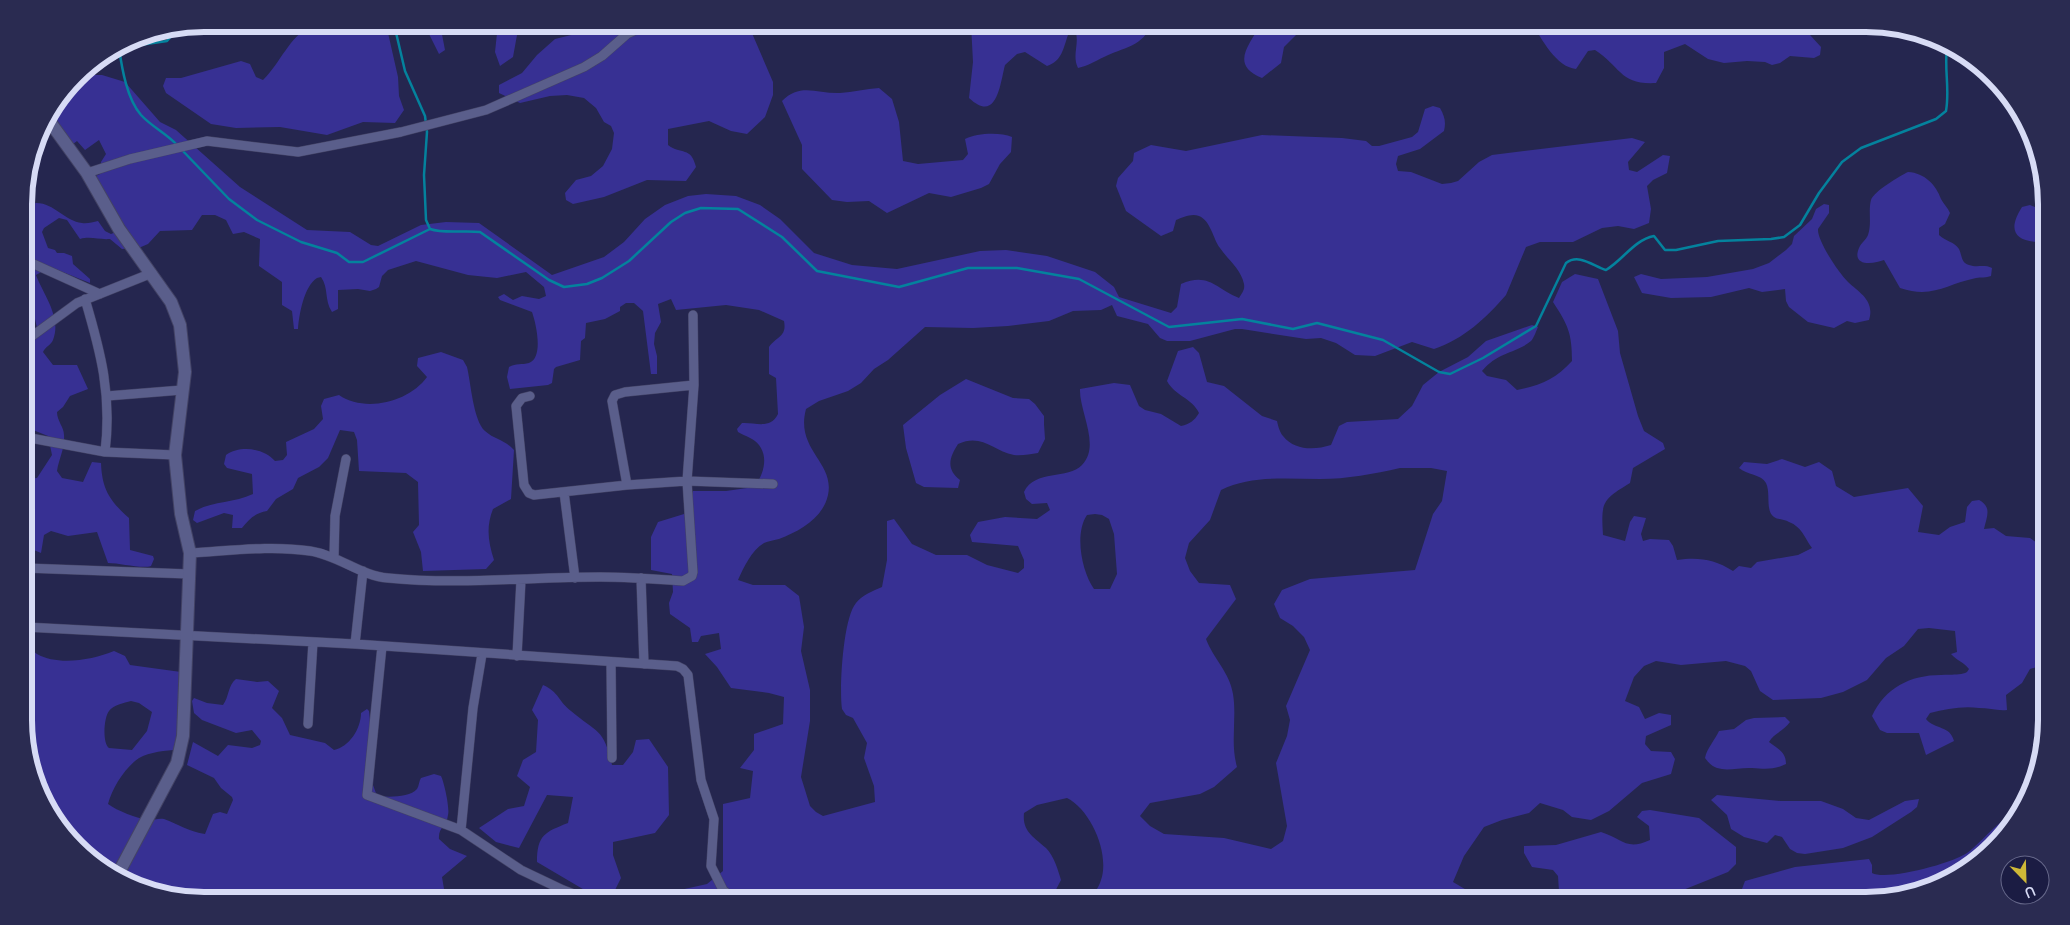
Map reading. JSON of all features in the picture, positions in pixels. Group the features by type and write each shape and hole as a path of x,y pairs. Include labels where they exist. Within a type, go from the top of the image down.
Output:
{"main road":[{"path":"52,124 87,173 119,230 152,273 170,302 180,325 185,372 175,455 181,514 190,553 185,716 181,747 176,764 120,870"}],"street":[{"path":"87,173 130,159 207,141 298,152 401,132 486,110 584,67 602,56 626,34 631,32"},
{"path":"33,264 100,294"},
{"path":"33,335 64,310 85,299 152,273"},
{"path":"85,299 102,362 107,396 105,452"},
{"path":"190,553 273,548 310,551 334,557 363,571 386,578 521,580 641,578 683,581 692,576 693,572 687,481 694,386 693,315"},
{"path":"627,485 612,401 615,396 625,392 694,386"},
{"path":"107,396 182,390"},
{"path":"530,396 522,398 516,406 524,484 529,493 534,495 687,481 774,484"},
{"path":"33,438 105,452 175,455"},
{"path":"334,557 336,516 346,459"},
{"path":"564,492 575,578"},
{"path":"32,568 189,574"},
{"path":"355,644 363,571"},
{"path":"641,578 644,664"},
{"path":"517,656 521,580"},
{"path":"32,628 355,644 677,666 688,675 701,780 714,819 711,866 725,892"},
{"path":"308,724 313,642"},
{"path":"382,646 368,795 461,830 521,870 568,892"},
{"path":"461,830 474,699 482,654"},
{"path":"611,662 612,758"}],"shaded area":[{"path":"302,32 388,32 398,77 399,96 404,110 395,123 363,122 327,135 280,127 236,128 211,124 166,93 163,86 166,78 181,78 241,61 250,64 256,77 263,80"},
{"path":"429,32 442,32 445,50 439,54"},
{"path":"497,32 518,32 513,57 500,66 495,52"},
{"path":"583,32 751,32 773,82 773,95 765,117 747,134 731,131 709,121 668,129 668,145 688,153 694,160 696,167 686,181 647,180 604,197 573,204 566,200 565,193 576,180 591,176 603,166 612,149 614,133 611,126 604,122 596,108 584,98 567,95 550,96 520,103 499,93 499,85 522,73 537,55 555,39"},
{"path":"971,32 1147,32 1138,42 1078,68 1076,64 1076,33 1068,35 1059,58 1047,66 1025,52 1017,54 1005,65 996,98 991,104 986,106 978,105 969,98 973,62"},
{"path":"1256,32 1299,32 1284,47 1281,63 1262,78 1252,73 1246,67 1244,60 1248,46"},
{"path":"1537,32 1807,32 1821,47 1820,55 1814,58 1790,56 1780,63 1772,65 1765,62 1747,61 1724,63 1708,59 1685,44 1664,52 1664,68 1656,83 1644,83 1635,81 1622,74 1595,50 1588,51 1576,69 1562,63"},
{"path":"91,75 102,75 125,82 160,122 176,130 240,187 307,230 350,232 371,245 378,246 421,225 446,222 479,223 552,275 604,257 624,242 645,219 665,205 688,196 706,194 736,196 760,205 780,219 814,253 852,265 897,269 980,251 1006,250 1047,256 1095,272 1114,287 1119,297 1171,313 1177,307 1181,284 1199,280 1206,281 1239,298 1244,290 1244,284 1240,274 1220,248 1203,218 1193,215 1176,220 1173,231 1161,236 1126,211 1116,186 1118,178 1133,161 1134,153 1151,145 1186,151 1262,135 1342,138 1366,141 1372,146 1379,146 1412,137 1418,132 1425,109 1433,106 1440,108 1443,114 1445,122 1444,131 1420,149 1398,156 1396,164 1398,171 1411,172 1442,184 1458,181 1479,162 1492,155 1632,138 1645,142 1628,162 1629,170 1637,172 1663,155 1670,156 1667,173 1653,180 1647,186 1651,209 1649,223 1634,229 1618,226 1602,228 1573,242 1540,242 1526,247 1506,295 1498,304 1465,334 1434,349 1412,342 1375,356 1355,355 1336,343 1321,338 1306,339 1242,329 1235,329 1190,341 1167,341 1160,338 1148,324 1117,316 1112,305 1101,310 1073,311 1049,321 1008,326 973,328 925,327 888,360 874,369 861,383 848,391 819,401 806,409 804,423 806,435 810,446 826,473 829,484 825,503 810,523 787,536 759,546 748,560 738,580 753,585 785,585 799,596 804,627 801,651 810,690 810,721 801,777 810,806 823,816 875,802 874,786 864,758 867,743 853,718 846,715 842,709 841,686 845,638 852,611 861,598 882,587 887,560 887,521 894,519 912,544 936,555 967,555 987,565 1018,573 1024,568 1024,560 1018,546 972,542 970,535 978,522 1005,517 1037,519 1050,510 1047,503 1032,504 1026,499 1024,492 1029,485 1043,477 1076,470 1087,457 1090,448 1088,428 1080,389 1114,383 1130,385 1139,406 1145,410 1161,414 1181,426 1187,424 1199,413 1167,381 1178,351 1193,347 1199,353 1207,382 1224,386 1262,416 1277,421 1282,435 1293,444 1305,448 1325,447 1331,445 1339,426 1347,422 1398,419 1412,406 1423,385 1439,372 1468,357 1486,341 1532,325 1538,327 1531,341 1520,348 1500,356 1482,371 1487,376 1506,380 1517,390 1540,384 1560,373 1572,361 1571,343 1568,330 1553,302 1562,282 1575,274 1598,279 1618,331 1620,353 1638,416 1644,431 1663,443 1665,449 1633,468 1630,483 1605,503 1602,515 1603,535 1625,541 1630,522 1634,516 1646,518 1641,534 1643,541 1650,539 1669,540 1677,560 1706,560 1733,571 1739,566 1751,568 1757,562 1798,555 1812,548 1797,527 1771,514 1766,483 1761,478 1739,468 1744,462 1767,464 1782,459 1805,467 1819,462 1832,471 1836,486 1854,497 1908,488 1923,506 1918,532 1939,535 1950,527 1965,522 1967,507 1972,501 1979,500 1986,506 1988,512 1984,529 1994,528 2006,536 2030,538 2038,544 2038,666 2030,669 2022,683 2006,695 2007,710 1966,707 1930,713 1926,719 1949,732 1954,741 1926,755 1919,733 1887,733 1880,730 1872,716 1884,698 1900,685 1919,677 1967,672 1969,669 1951,654 1957,652 1955,631 1929,628 1918,629 1904,646 1886,658 1867,680 1843,692 1821,698 1773,700 1760,691 1751,671 1745,666 1726,661 1681,665 1656,661 1644,666 1634,677 1625,701 1639,707 1645,719 1659,713 1671,715 1671,725 1646,736 1645,744 1651,751 1671,752 1675,759 1671,774 1642,783 1609,811 1591,820 1572,817 1563,810 1540,803 1529,813 1484,827 1464,856 1453,882 1470,892 1095,892 1101,880 1103,870 1101,846 1091,822 1084,812 1067,798 1037,805 1024,813 1027,830 1049,851 1055,863 1061,880 1055,892 671,892 707,884 723,871 723,804 750,798 753,771 740,768 754,750 754,734 783,724 784,697 731,688 717,667 705,654 721,649 719,633 701,636 698,642 692,642 690,628 670,614 669,603 673,592 672,574 651,570 651,537 658,522 684,514 693,491 726,491 754,487 757,483 764,467 762,450 755,441 738,432 737,429 742,423 767,424 775,419 778,414 776,378 769,374 769,347 783,333 784,321 759,310 726,305 676,310 671,299 658,304 661,322 655,333 654,344 657,356 657,374 651,374 643,311 634,303 626,303 620,307 620,311 605,319 586,323 585,338 581,341 580,360 556,367 552,383 510,389 507,377 509,367 529,363 534,360 538,348 537,332 532,312 500,300 498,297 504,294 513,300 522,296 539,299 546,296 544,287 526,272 497,278 468,275 416,261 388,270 382,276 379,287 376,289 370,291 358,289 338,290 338,309 332,312 321,277 312,282 309,287 301,309 298,329 294,329 292,311 282,305 282,282 259,266 260,239 244,232 233,234 226,220 215,215 202,215 192,230 160,231 148,244 141,247 122,249 110,239 80,239 67,220 59,218 44,228 42,232 48,248 55,250 57,253 72,256 73,264 90,279 90,283 50,267 36,275 50,306 55,323 53,340 43,352 53,365 77,365 88,389 70,396 63,407 57,412 64,432 64,440 57,471 62,478 83,482 92,462 101,463 103,481 108,494 129,518 130,550 153,556 154,559 151,566 147,567 108,563 97,532 68,536 51,531 44,535 41,553 32,549 32,478 37,478 52,455 48,436 33,429 35,391 33,385 33,342 37,328 33,310 33,203 41,203 55,209 68,218 82,223 98,221 105,231 111,234 116,232 87,180 100,174 101,162 106,154 99,140 85,150 77,141 64,151 50,128 61,109 83,83","holes":["1400,468 1431,468 1447,471 1442,501 1433,514 1415,570 1310,579 1282,590 1274,604 1280,618 1293,626 1304,637 1310,650 1286,706 1290,720 1287,736 1276,763 1287,826 1283,841 1271,849 1224,838 1164,834 1150,826 1140,816 1150,803 1200,794 1214,787 1237,767 1234,749 1233,694 1225,672 1206,639 1236,599 1230,585 1199,583 1190,571 1185,558 1189,543 1210,520 1221,490 1233,485 1257,480 1340,478","1087,515 1102,515 1109,519 1114,534 1117,574 1110,589 1094,589 1086,573 1081,553 1081,532"]},
{"path":"879,88 892,99 899,122 903,161 918,164 963,160 968,154 965,139 982,134 1001,134 1012,137 1011,152 1000,164 989,184 951,197 929,193 887,213 869,201 847,202 832,200 802,169 802,145 782,101 789,95 802,90 840,93"},
{"path":"1908,172 1925,177 1936,189 1950,213 1945,224 1939,228 1939,235 1959,249 1966,264 1992,268 1991,276 1976,278 1931,291 1912,291 1900,288 1884,260 1865,263 1858,258 1859,248 1869,231 1871,200 1873,196 1882,188"},
{"path":"1824,204 1829,205 1829,213 1818,229 1821,241 1839,272 1865,298 1870,308 1869,320 1855,323 1847,321 1834,328 1808,322 1789,307 1786,301 1785,289 1762,292 1749,288 1711,297 1671,298 1642,293 1634,277 1641,274 1661,279 1707,277 1753,269 1769,263 1792,244 1794,236 1812,219 1816,209"},
{"path":"2030,205 2037,208 2038,242 2035,242 2021,238 2015,229 2015,223 2022,207"},
{"path":"441,352 463,360 467,367 475,410 481,426 489,434 514,450 511,499 493,509 489,522 489,534 494,560 486,569 423,571 421,552 413,532 419,525 418,482 406,473 359,471 357,440 354,432 340,430 328,458 319,467 298,478 293,489 276,499 267,511 253,517 242,528 232,528 233,515 224,513 197,523 193,520 195,511 253,494 252,474 227,468 224,464 226,455 238,450 252,449 265,453 275,461 283,460 287,455 286,442 314,429 323,419 321,406 324,399 339,395 361,403 374,404 398,398 419,386 427,377 417,366 418,358"},
{"path":"966,379 1013,398 1029,399 1044,416 1045,439 1038,453 1020,455 1007,453 981,442 966,441 958,444 950,463 953,472 960,480 958,488 924,487 916,483 906,448 903,425 940,395"},
{"path":"32,650 45,658 65,661 96,657 114,651 125,656 130,665 181,672 178,742 173,750 148,754 135,761 118,781 108,804 138,818 148,820 164,819 189,830 205,834 213,814 220,812 227,814 233,800 214,778 187,765 193,742 218,756 228,745 252,748 260,745 261,741 252,730 236,733 202,720 194,713 192,701 194,698 207,703 223,705 231,684 236,679 257,682 268,681 279,691 272,708 282,718 290,735 325,743 334,750 349,741 359,725 361,713 367,709 369,711 374,756 373,785 377,796 386,797 409,794 417,789 421,778 434,774 441,776 448,812 439,839 450,849 467,856 442,877 444,892 193,892 149,883 118,869 100,857 68,825 46,786 38,765 34,743 32,720","holes":["131,701 139,703 152,712 147,731 132,750 109,748 105,741 105,730 107,714 111,709"]},
{"path":"543,685 556,694 567,708 598,732 606,744 612,765 623,765 633,752 636,740 649,739 668,767 669,815 655,833 613,842 613,855 621,878 614,892 588,892 537,862 537,853 544,836 553,829 568,823 573,797 547,795 519,848 496,842 479,828 508,809 524,806 530,787 517,776 523,760 536,752 538,720 532,710"},
{"path":"1785,717 1790,722 1769,742 1783,754 1786,764 1769,769 1720,769 1710,764 1705,758 1719,731 1734,729 1746,720 1754,718"},
{"path":"1717,795 1781,801 1821,801 1843,809 1856,818 1869,820 1905,801 1919,799 1917,807 1911,812 1872,837 1843,848 1805,854 1797,853 1790,849 1782,837 1775,835 1767,843 1744,837 1731,829 1727,815 1711,800"},
{"path":"1650,810 1699,818 1736,847 1736,864 1728,872 1683,890 1676,889 1666,892 1560,892 1558,876 1553,870 1532,867 1524,853 1524,846 1556,845 1601,832 1625,843 1642,843 1650,840 1649,826 1637,817 1642,811"},
{"path":"2004,821 1995,834 1979,850 1961,864 1942,875 1899,889 1877,892 1738,892 1745,881 1795,867 1869,859 1872,865 1872,873 1891,875 1935,866 1967,853 1997,825"},
{"path":"639,890 650,892 630,891"}],"waterway":[{"path":"396,32 405,71 425,116 427,132 424,175 426,220 430,229"},
{"path":"142,45 167,41 171,36"},
{"path":"181,149 229,199 257,220 301,242 337,253 349,262 363,262 430,229 480,232 549,280 564,287 587,284 602,278 629,261 671,222 685,213 701,208 738,209 782,237 817,271 899,287 968,268 1017,268 1079,279 1169,327 1242,319 1293,329 1317,323 1383,340 1439,372 1450,374 1483,358 1536,326 1566,263 1571,260 1586,261 1606,270 1640,242 1654,236 1665,250 1676,250 1718,241 1784,237 1800,225 1819,193 1842,162 1861,148 1936,119 1946,111 1947,53"},
{"path":"120,55 126,83 136,108 145,119 177,145"}]}
